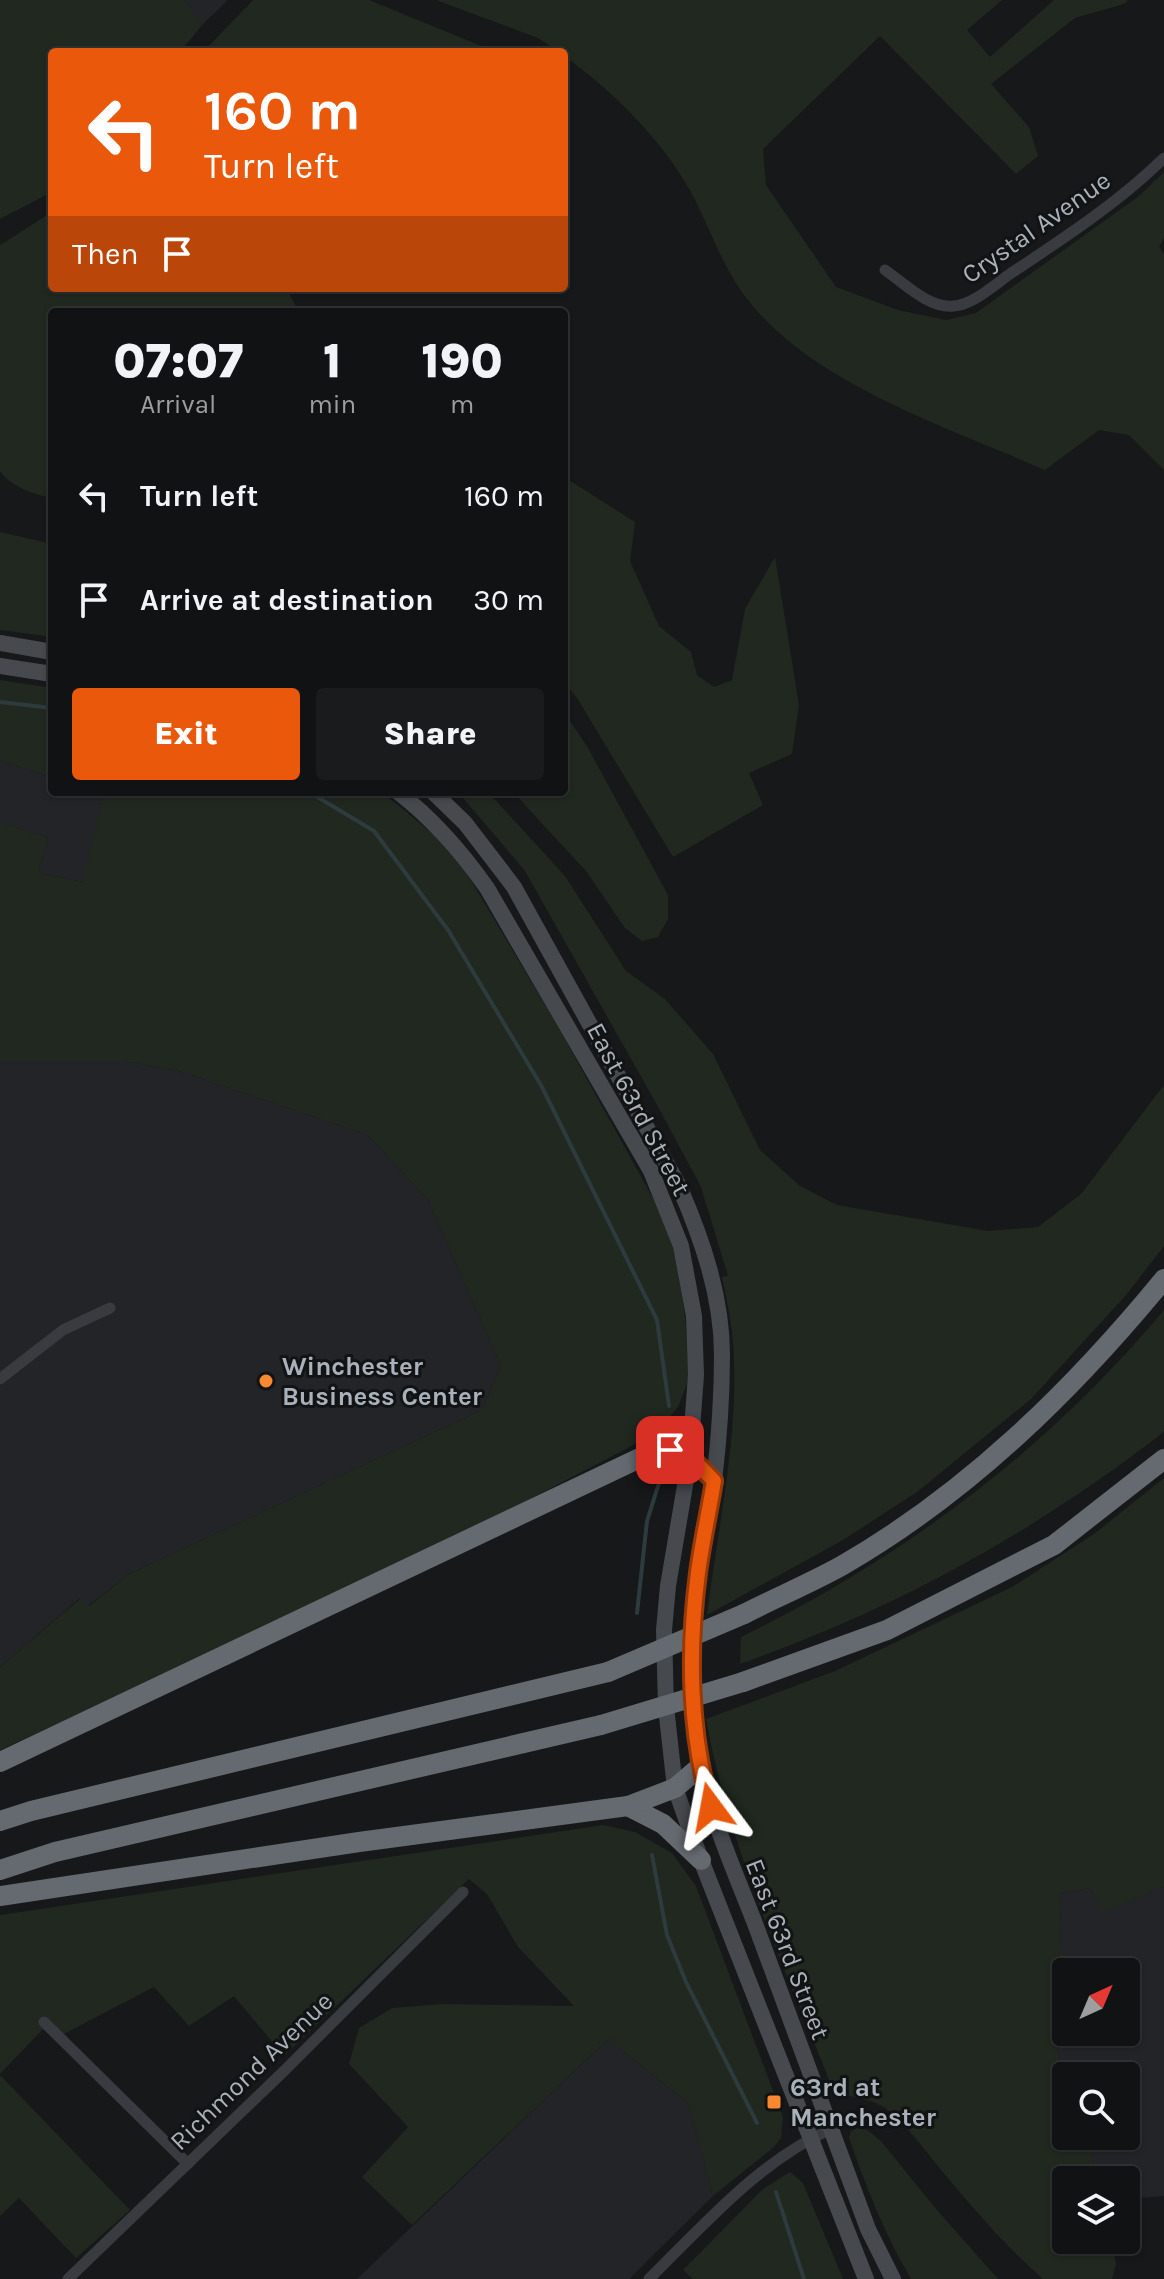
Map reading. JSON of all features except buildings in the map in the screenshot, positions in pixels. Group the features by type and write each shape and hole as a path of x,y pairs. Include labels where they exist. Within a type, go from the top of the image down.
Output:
{"highway":[{"path":"0,1821 608,1672 744,1614 843,1565 925,1511 996,1458 1114,1340 1164,1279"},
{"path":"0,1762 646,1455 670,1450 690,1456 714,1481"},
{"path":"0,1870 55,1852 601,1725 743,1682 887,1630 1054,1545 1164,1459"},
{"path":"0,1896 359,1842 628,1806 675,1788 701,1766"},
{"path":"628,1806 663,1824 701,1860"}],"main road":[{"path":"0,643 48,651"},
{"path":"0,666 48,673"},
{"name":"East 63rd Street","path":"403,796 430,817 463,853 487,888 651,1171 681,1246 694,1316 696,1375 690,1456 668,1586 664,1630 666,1707 675,1788 866,2279"},
{"name":"East 63rd Street","path":"437,796 465,823 514,887 679,1186 696,1226 715,1296 722,1353 714,1481 698,1573 693,1631 694,1698 701,1766 724,1850 749,1907 868,2229 893,2279"}],"street":[{"name":"Crystal Avenue","path":"885,270 933,304 954,307 973,300 1059,242 1123,194 1164,158"},
{"path":"0,1379 63,1330 110,1308"},
{"name":"Richmond Avenue","path":"68,2279 463,1892"},
{"path":"44,2022 188,2164"},
{"path":"649,2279 757,2175 809,2139 831,2129"}],"shaded area":[{"path":"0,0 185,0 202,25 183,48 48,48 48,194 0,219"},
{"path":"185,0 228,0 202,25"},
{"path":"253,0 369,0 486,48 207,48"},
{"path":"436,0 1002,0 967,30 990,57 1054,0 1128,0 1124,4 1075,18 991,84 1029,127 1038,156 1016,174 880,36 763,149 766,185 836,287 898,310 946,320 976,313 1139,196 1164,172 1164,238 1159,247 1164,254 1164,470 1129,435 1099,430 1045,470 885,401 808,356 775,330 748,300 730,272 674,164 646,130 598,82 568,59 568,48 553,48 538,38"},
{"path":"48,215 48,292 288,292 297,308 48,308 48,497 16,486 0,471 0,245"},
{"path":"568,480 635,522 630,561 659,626 691,652 697,675 714,687 732,680 745,609 775,557 799,705 792,754 749,773 763,805 673,857 568,687"},
{"path":"0,532 48,543 48,636 0,630"},
{"path":"0,680 48,687 48,777 0,760"},
{"path":"568,718 588,748 668,895 668,919 658,937 642,941 625,928 586,871 517,796 568,796"},
{"path":"0,760 48,777 48,796 103,797 84,882 38,873 48,838 0,822"},
{"path":"100,796 387,796 434,835 466,872 556,1023 655,1202 676,1255 685,1316 689,1379 678,1407 656,1432 624,1450 526,1501 216,1651 0,1750 0,1667 81,1598 89,1606 129,1574 482,1410 501,1366 428,1200 368,1135 179,1071 124,1061 0,1061 0,822 48,838 38,873 83,882 103,797"},
{"path":"461,796 492,796 565,876 626,971 665,999 713,1054 760,1150 800,1186 837,1205 988,1231 1038,1227 1081,1194 1164,1085 1164,1246 1127,1294 1031,1399 917,1492 843,1540 707,1615 725,1489 734,1394 734,1352 722,1277 728,1276 701,1187 525,871"},
{"path":"0,1061 124,1061 179,1071 368,1135 428,1200 501,1366 482,1410 129,1574 88,1606 80,1598 0,1667"},
{"path":"1164,1310 1164,1431 1160,1435 1061,1506 959,1566 853,1619 740,1664 741,1637 859,1572 970,1496 1072,1409"},
{"path":"1164,1478 1164,1886 1102,1913 1091,1888 1060,1893 1061,1947 1066,1958 1052,1958 1052,2046 1059,2046 1061,2062 1052,2062 1052,2150 1089,2150 1095,2166 1052,2166 1052,2254 1114,2254 1116,2264 1112,2279 1043,2279 990,2226 888,2110 832,2087 743,1860 716,1767 706,1719 835,1671 1012,1587 1094,1534"},
{"path":"603,1825 635,1832 672,1853 696,1886 783,2117 781,2138 774,2147 713,2196 689,2104 608,2039 412,2225 362,2177 408,2127 349,2064 359,2028 392,2008 441,2004 574,2006 518,1947 487,1894 469,1879 284,2056 234,1996 189,2026 154,1987 58,2037 47,2025 0,2074 0,1915"},
{"path":"1164,1886 1164,2196 1140,2198 1140,2166 1095,2166 1089,2150 1140,2150 1140,2062 1061,2062 1057,2051 1059,2046 1140,2046 1140,1958 1066,1958 1061,1948 1060,1893 1091,1888 1103,1912"},
{"path":"608,2039 689,2104 713,2196 629,2279 357,2279"},
{"path":"0,2075 130,2210 76,2258 19,2198 0,2216"},
{"path":"858,2128 867,2130 880,2140 998,2279 911,2279 877,2210 849,2138 851,2131"},
{"path":"790,2172 803,2183 843,2279 693,2279 683,2270 763,2189"}],"waterway":[{"path":"0,702 48,708"},
{"path":"316,796 374,831 448,930 542,1087 657,1320 669,1406"},
{"path":"637,1613 647,1521 659,1483"},
{"path":"652,1855 667,1935 686,1982 757,2123"},
{"path":"776,2192 804,2279"}],"place":[{"name":"Winchester Business Center","path":"266,1381"},
{"name":"63rd at Manchester","path":"774,2102"}],"route":[{"path":"670,1450 690,1456 714,1481 698,1573 693,1631 696,1736 711,1807"}]}
